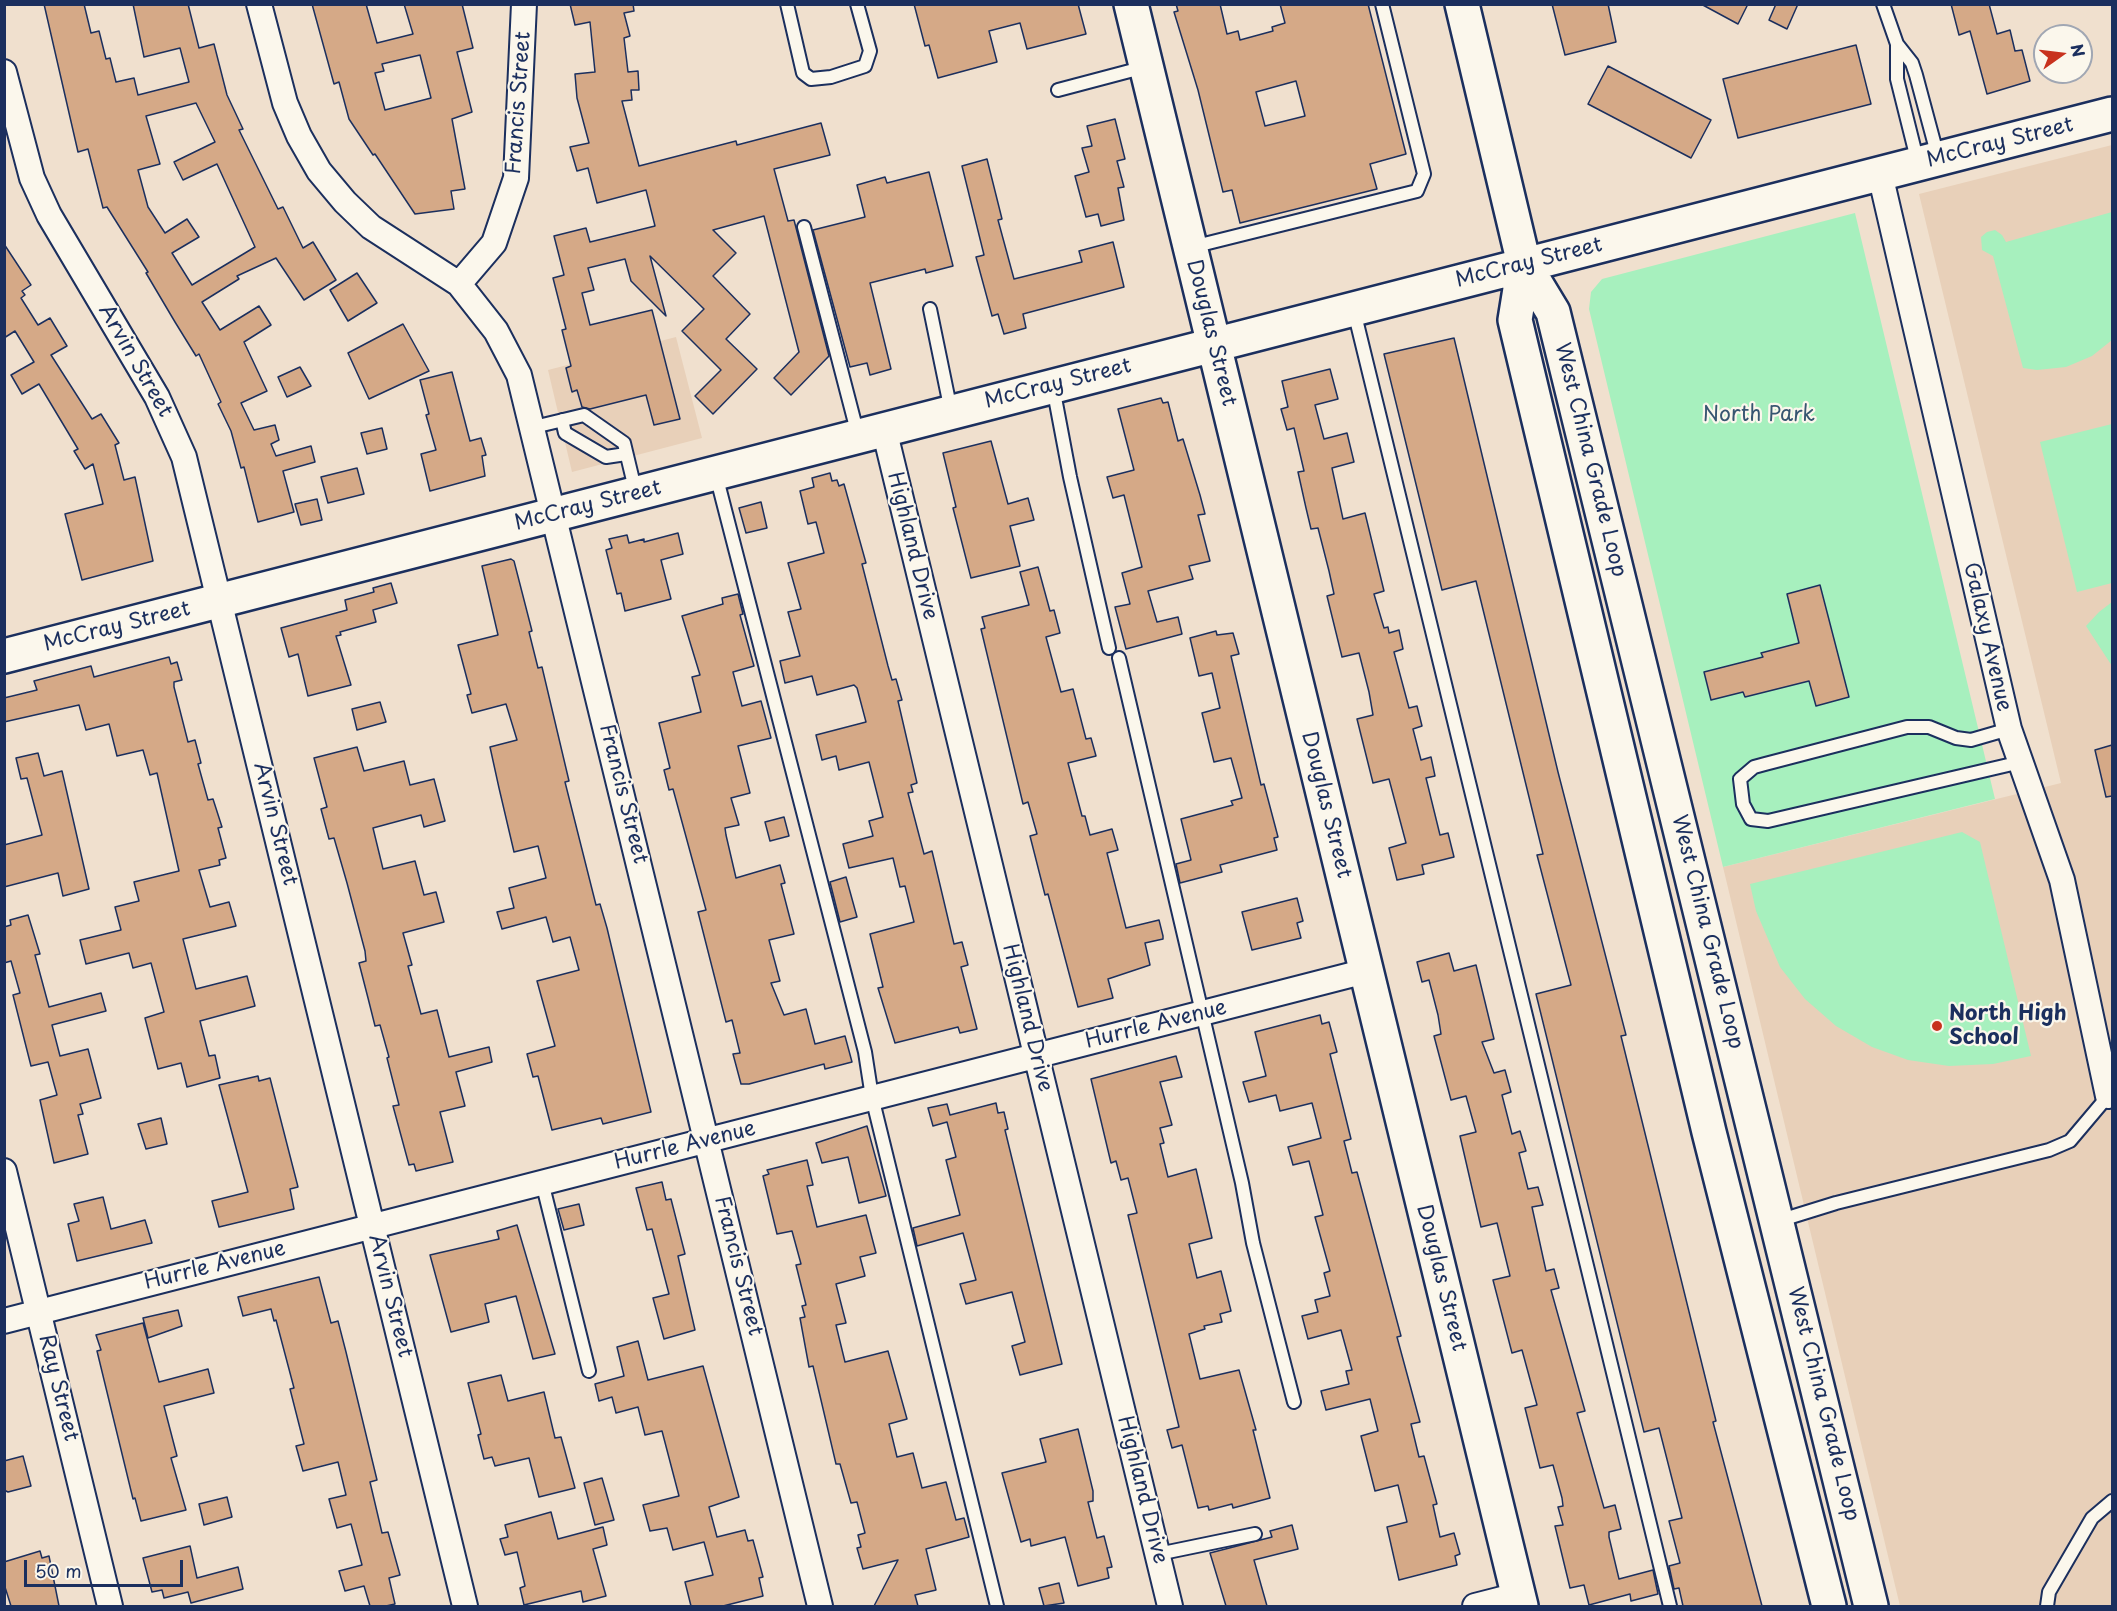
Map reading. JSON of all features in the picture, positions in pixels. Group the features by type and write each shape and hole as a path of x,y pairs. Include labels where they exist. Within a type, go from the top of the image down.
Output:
{"street":[{"path":"259,4 285,103 299,136 320,171 345,202 371,227 459,284"},
{"name":"Francis Street","path":"524,4 516,178 494,243 459,284 496,330 519,375 534,427 820,1606"},
{"name":"Douglas Street","path":"1131,4 1520,1601"},
{"name":"West China Grade Loop","path":"1462,4 1524,264 1553,312 1850,1513 1871,1606"},
{"name":"Arvin Street","path":"4,72 32,178 49,215 157,397 184,457 374,1226 465,1606"},
{"name":"McCray Street","path":"4,656 2112,114"},
{"name":"Galaxy Avenue","path":"1880,174 2009,729 2062,880 2108,1096"},
{"name":"West China Grade Loop","path":"1524,264 1515,320 1709,1132 1788,1436 1829,1606"},
{"name":"Highland Drive","path":"871,433 1036,1055 1170,1606"},
{"name":"Hurrle Avenue","path":"4,1320 1366,971"},
{"path":"1709,1132 1742,1161 1756,1218 1764,1224 1778,1221"},
{"name":"Ray Street","path":"4,1171 110,1606"},
{"path":"1788,1436 1815,1462 1826,1509 1837,1516 1850,1513"},
{"path":"1475,1606 1520,1601"}],"lane":[{"path":"787,4 803,73 811,79 831,77 865,66 870,51 857,4"},
{"path":"1190,247 1417,191 1424,174 1382,4"},
{"path":"1883,4 1898,44 1912,63 1916,75 1928,161"},
{"path":"1898,44 1897,79 1928,161"},
{"path":"1058,90 1146,66"},
{"path":"804,227 871,433"},
{"path":"1354,308 1670,1606"},
{"path":"930,309 952,412"},
{"path":"1052,386 1109,648"},
{"path":"534,427 584,415 624,443 636,493"},
{"path":"562,420 565,433 606,457 626,454"},
{"path":"716,473 862,1040 872,1097 997,1606"},
{"path":"1119,658 1203,1012 1253,1243 1294,1402"},
{"path":"2009,729 1971,740 1956,738 1929,727 1907,727 1754,767 1740,778 1743,804 1751,819 1768,821 2021,762"},
{"path":"1778,1221 1836,1203 2049,1150 2070,1141 2108,1096"},
{"path":"542,1182 589,1371"},
{"path":"2047,1606 2049,1592 2092,1518 2112,1501"},
{"path":"1158,1554 1255,1534"}],"shaded area":[{"name":"North High School","path":"2112,145 2112,1606 1900,1606 1723,867 2061,783 1919,194"},
{"path":"676,337 702,438 572,472 548,370"}],"green space":[{"path":"2112,212 2112,340 2092,356 2066,367 2037,370 2023,368 1993,256 1982,250 1981,237 1995,230 2006,242"},
{"name":"North Park","path":"1855,213 1995,799 1723,867 1589,309 1591,292 1602,279"},
{"path":"2112,424 2112,583 2077,592 2040,442"},
{"path":"2112,602 2112,666 2086,626"},
{"path":"1962,832 1980,842 2031,1056 1993,1064 1949,1066 1908,1060 1872,1047 1836,1026 1805,999 1780,967 1756,911 1750,884"}],"building":[{"path":"44,4 84,4 91,33 99,31 106,59 110,58 116,82 134,78 138,95 189,82 180,48 144,57 133,4 188,4 199,48 214,44 227,95 243,129 239,130 278,209 283,207 303,248 313,242 336,280 304,300 276,258 237,276 239,279 202,302 220,330 259,306 271,325 244,342 267,391 241,403 254,430 275,425 279,440 271,444 276,456 311,446 315,462 283,471 294,512 258,522 244,467 241,468 231,431 218,404 221,402 199,354 196,356 146,273 148,272 107,207 103,208 88,149 78,152","holes":["196,103 215,142 174,162 183,180 217,164 255,247 192,285 172,253 199,237 187,219 165,233 148,207 138,170 160,164 146,116"]},
{"path":"312,4 366,4 377,43 413,34 404,4 462,4 473,48 457,52 472,112 452,119 465,189 451,191 454,209 415,214 349,119 339,82 334,84","holes":["420,55 431,98 385,110 375,73 384,71 382,64"]},
{"path":"570,4 633,4 634,11 624,13 630,36 624,38 628,72 638,71 639,90 631,90 632,100 622,101 639,166 736,141 737,145 821,123 830,155 774,169 788,221 794,220 829,356 791,395 774,378 799,352 764,216 713,230 736,253 713,276 750,314 726,339 757,369 713,414 695,396 721,370 682,331 704,309 650,256 666,316 631,281 625,259 588,268 594,290 582,293 590,325 652,310 680,419 654,425 646,395 590,409 582,407 577,390 572,392 566,368 571,366 562,330 566,329 553,278 564,275 554,236 586,228 590,242 655,226 646,190 597,203 588,168 577,171 570,147 589,143 577,98 575,74 595,72 590,22 575,25"},
{"path":"914,4 1078,4 1086,34 1027,49 1020,23 989,31 997,62 938,78 929,45 925,46"},
{"path":"1176,4 1220,4 1227,34 1238,31 1240,40 1273,31 1272,27 1285,23 1280,4 1368,4 1406,154 1370,164 1377,189 1240,223 1232,190 1223,192 1198,90 1174,12 1178,11","holes":["1296,81 1305,116 1265,126 1256,92"]},
{"path":"1552,4 1608,4 1616,42 1565,55"},
{"path":"1701,4 1748,4 1738,24"},
{"path":"1776,4 1798,4 1787,29 1769,20"},
{"path":"1951,4 1989,4 1997,34 2010,30 2015,51 2022,50 2030,81 1987,94 1970,31 1959,35"},
{"path":"1856,45 1871,104 1738,138 1723,79"},
{"path":"1608,66 1711,120 1691,158 1588,104"},
{"path":"1115,119 1125,159 1117,161 1124,187 1118,188 1124,220 1101,226 1098,214 1086,217 1075,176 1089,172 1082,148 1092,146 1087,126"},
{"path":"987,159 1002,219 998,220 1014,279 1082,262 1079,251 1113,242 1124,287 1023,314 1026,328 1004,334 998,314 992,316 976,257 984,255 962,166"},
{"path":"929,172 953,266 926,273 925,269 870,283 891,369 870,375 867,363 850,367 813,230 865,217 857,185 885,177 887,183"},
{"path":"4,244 31,285 22,291 25,295 21,298 38,325 50,318 67,346 51,355 92,419 101,414 119,443 115,445 124,480 135,477 153,561 82,580 65,514 103,504 93,464 85,469 74,451 78,449 39,384 22,394 11,375 34,362 15,331 4,338"},
{"path":"357,273 377,303 348,321 330,290"},
{"path":"403,324 429,371 369,399 348,353"},
{"path":"1454,338 1558,772 1626,1035 1621,1036 1716,1421 1713,1422 1762,1606 1683,1606 1679,1588 1674,1589 1669,1566 1680,1563 1669,1521 1682,1518 1659,1428 1644,1432 1536,994 1571,985 1537,855 1543,854 1476,581 1442,590 1384,354"},
{"path":"300,367 311,386 287,397 278,377"},
{"path":"1330,369 1338,399 1315,405 1324,439 1347,433 1354,462 1332,468 1343,519 1365,513 1384,591 1374,594 1384,628 1388,627 1389,633 1399,630 1403,649 1394,652 1409,708 1417,706 1422,726 1413,729 1421,760 1431,757 1435,776 1426,778 1440,835 1448,833 1454,857 1422,865 1424,874 1397,880 1389,848 1406,843 1389,779 1373,783 1357,719 1373,715 1369,692 1359,653 1342,657 1327,596 1334,594 1329,571 1318,528 1311,529 1298,472 1304,471 1294,428 1287,430 1281,409 1288,407 1282,381"},
{"path":"452,372 470,441 481,438 486,455 482,456 485,476 430,491 421,454 436,450 426,415 429,414 420,380"},
{"path":"1161,398 1163,403 1168,402 1178,441 1183,439 1200,495 1205,514 1198,515 1210,561 1189,566 1193,579 1148,591 1157,622 1178,617 1182,634 1126,649 1115,607 1130,604 1122,573 1142,567 1124,495 1113,498 1107,477 1134,470 1118,409"},
{"path":"382,428 387,449 367,454 361,433"},
{"path":"991,441 1008,504 1028,498 1034,520 1010,526 1020,566 971,578 953,508 956,507 943,453"},
{"path":"357,468 364,494 328,503 321,477"},
{"path":"830,473 832,481 837,480 839,486 844,484 866,563 862,564 888,666 892,680 896,679 902,700 898,701 917,783 911,785 913,792 908,793 924,854 932,851 954,944 962,942 968,965 961,967 977,1029 960,1033 958,1027 895,1043 878,988 883,987 870,934 914,922 905,886 900,887 893,858 849,868 843,844 873,836 869,821 883,817 869,762 839,770 836,756 822,760 816,735 866,722 857,688 854,685 817,695 812,676 785,683 780,661 800,656 788,612 801,609 788,563 824,553 816,522 808,524 800,491 814,487 812,478"},
{"path":"317,499 322,520 301,525 295,504"},
{"path":"761,502 767,528 746,533 739,508"},
{"path":"678,533 683,554 661,560 671,599 625,611 621,593 617,594 606,550 612,548 609,539 627,535 629,543 644,539 644,542"},
{"path":"511,559 514,561 532,631 529,632 538,668 542,667 569,781 565,782 596,905 600,904 607,928 651,1112 603,1124 601,1118 552,1130 538,1076 533,1077 527,1054 555,1046 537,981 579,970 570,937 553,942 546,917 502,929 497,912 514,908 509,888 546,878 538,846 514,852 499,788 490,747 517,740 506,704 472,713 467,695 471,694 458,645 498,635 482,566"},
{"path":"1038,567 1050,611 1054,610 1060,633 1046,637 1061,692 1073,689 1086,739 1091,738 1096,756 1068,763 1082,816 1085,816 1090,835 1112,829 1118,850 1107,853 1126,928 1159,920 1163,936 1163,939 1145,943 1150,965 1108,979 1113,998 1078,1007 1048,894 1045,895 1030,836 1037,834 1028,802 1023,804 981,629 985,628 982,617 1029,605 1020,572"},
{"path":"391,583 397,603 373,610 376,622 340,632 341,635 336,636 351,685 308,696 298,654 289,657 281,628 347,610 345,600 374,592 373,588"},
{"path":"1820,585 1849,697 1816,706 1809,681 1745,697 1743,692 1711,700 1704,672 1763,657 1761,653 1799,643 1787,594"},
{"path":"738,594 743,614 740,615 754,666 733,672 742,706 761,701 771,738 738,746 750,793 731,798 739,825 725,828 736,878 780,865 785,883 781,884 794,934 769,940 780,981 771,983 784,1015 806,1009 815,1044 845,1036 852,1062 825,1069 824,1064 749,1084 741,1084 733,1054 740,1053 732,1020 726,1022 698,912 706,910 673,789 669,790 664,770 670,768 659,723 701,712 692,677 700,675 682,616 723,604 722,598"},
{"path":"1216,631 1217,635 1233,633 1239,654 1231,656 1261,785 1264,784 1278,837 1274,838 1277,850 1220,865 1222,872 1180,883 1176,864 1191,860 1181,819 1233,805 1231,801 1242,798 1231,758 1214,762 1202,713 1220,708 1212,673 1199,676 1190,638"},
{"path":"169,657 171,664 177,662 182,680 174,682 174,687 188,742 195,740 201,763 198,764 208,800 213,799 222,827 218,828 226,858 219,860 220,865 199,870 210,907 229,902 236,926 183,939 196,989 247,976 255,1006 200,1021 209,1056 215,1055 220,1078 187,1087 181,1063 158,1069 145,1018 164,1012 151,963 133,968 129,953 86,964 80,940 121,930 115,907 139,901 134,882 179,871 157,773 150,775 143,750 117,756 109,724 86,730 79,705 4,722 4,698 37,690 34,681 91,666 94,677"},
{"path":"380,702 386,722 357,730 352,709"},
{"path":"2112,745 2112,796 2106,797 2095,750"},
{"path":"357,747 364,771 404,761 410,785 434,779 445,821 424,827 421,815 373,828 383,869 415,861 424,895 436,892 444,922 403,933 412,965 408,966 421,1014 437,1010 449,1057 489,1047 492,1062 456,1072 465,1106 440,1112 453,1162 416,1171 414,1164 409,1165 393,1106 399,1105 387,1058 389,1057 380,1025 375,1026 359,963 366,961 365,951 334,838 329,839 321,809 327,807 314,758"},
{"path":"38,753 44,776 62,771 89,889 63,896 58,873 4,887 4,845 42,835 27,778 21,779 16,758"},
{"path":"784,817 789,836 770,841 765,822"},
{"path":"846,877 857,917 840,922 830,882"},
{"path":"1297,898 1303,921 1297,923 1301,938 1252,950 1242,912"},
{"path":"28,915 40,954 35,955 49,1007 101,993 106,1011 52,1025 60,1056 88,1049 101,1098 80,1104 83,1114 78,1115 88,1154 54,1163 40,1100 57,1095 48,1062 31,1066 13,995 20,993 11,961 4,963 4,927 11,925 10,920"},
{"path":"1449,953 1454,971 1476,965 1494,1039 1482,1042 1494,1073 1505,1070 1511,1092 1502,1095 1512,1134 1520,1131 1526,1151 1519,1153 1528,1189 1538,1187 1543,1205 1532,1207 1546,1271 1554,1269 1559,1288 1551,1290 1585,1411 1577,1413 1604,1508 1615,1505 1621,1529 1609,1532 1619,1579 1653,1570 1658,1594 1631,1601 1630,1594 1589,1605 1584,1585 1570,1588 1555,1526 1563,1525 1558,1507 1563,1506 1562,1498 1553,1465 1540,1468 1525,1408 1537,1405 1522,1350 1512,1353 1493,1280 1510,1276 1497,1223 1481,1227 1460,1136 1476,1132 1466,1096 1451,1100 1434,1036 1441,1034 1438,1015 1429,980 1422,982 1417,962"},
{"path":"1320,1015 1322,1024 1329,1022 1337,1052 1330,1054 1351,1139 1344,1141 1352,1173 1357,1172 1401,1336 1397,1337 1420,1422 1411,1424 1419,1457 1424,1456 1437,1504 1433,1505 1440,1537 1454,1533 1460,1554 1455,1556 1457,1565 1399,1580 1387,1527 1407,1522 1398,1485 1375,1491 1361,1436 1378,1431 1370,1399 1326,1410 1321,1391 1349,1384 1346,1371 1352,1370 1341,1330 1308,1339 1302,1316 1318,1312 1315,1300 1330,1296 1324,1273 1330,1271 1315,1217 1323,1215 1309,1161 1293,1165 1288,1147 1321,1138 1312,1103 1280,1111 1276,1095 1249,1102 1243,1082 1266,1076 1255,1032"},
{"path":"1176,1056 1182,1077 1160,1082 1172,1125 1160,1128 1164,1143 1160,1144 1168,1177 1196,1169 1212,1238 1189,1244 1197,1278 1221,1271 1231,1311 1220,1314 1222,1322 1204,1326 1205,1329 1189,1334 1200,1379 1239,1370 1256,1430 1253,1430 1270,1498 1233,1508 1232,1504 1209,1510 1208,1506 1198,1508 1182,1445 1172,1448 1167,1430 1179,1427 1128,1215 1137,1213 1128,1178 1121,1180 1116,1161 1111,1163 1091,1079"},
{"path":"258,1076 259,1081 270,1078 298,1187 290,1189 294,1209 219,1227 212,1201 248,1192 219,1085"},
{"path":"996,1103 998,1113 1004,1112 1008,1129 1005,1130 1062,1364 1020,1375 1012,1346 1025,1342 1012,1292 966,1304 960,1284 976,1280 963,1233 917,1246 913,1228 960,1215 946,1160 956,1157 947,1122 933,1126 928,1108 947,1104 950,1115"},
{"path":"161,1118 167,1144 146,1149 138,1124"},
{"path":"867,1126 886,1196 859,1203 848,1157 822,1163 816,1143"},
{"path":"807,1160 813,1185 807,1186 817,1227 866,1215 876,1253 860,1257 865,1276 836,1284 846,1323 836,1325 845,1362 888,1351 907,1419 889,1424 897,1457 913,1453 922,1488 946,1482 956,1520 964,1518 969,1537 926,1549 936,1590 915,1595 918,1606 874,1606 898,1560 863,1569 857,1548 861,1547 858,1535 865,1533 857,1502 851,1503 840,1464 836,1464 813,1366 809,1367 800,1318 805,1317 802,1306 806,1305 796,1265 801,1264 792,1231 777,1234 763,1176 769,1174 767,1170"},
{"path":"662,1182 666,1200 671,1199 685,1254 678,1256 695,1330 664,1339 653,1298 669,1294 652,1229 647,1230 636,1188"},
{"path":"103,1197 111,1229 145,1220 152,1243 77,1261 68,1224 79,1221 74,1204"},
{"path":"579,1204 584,1225 564,1230 558,1209"},
{"path":"517,1225 555,1354 533,1359 516,1296 485,1304 489,1322 451,1332 430,1255 499,1239 497,1231"},
{"path":"319,1277 331,1323 338,1321 377,1480 370,1482 382,1533 388,1532 400,1575 389,1578 395,1604 386,1606 370,1606 364,1586 345,1591 339,1571 362,1565 351,1524 337,1528 329,1499 346,1495 338,1462 303,1471 296,1446 304,1444 290,1389 294,1388 276,1320 274,1321 271,1309 243,1316 238,1297"},
{"path":"178,1310 182,1326 148,1338 143,1318"},
{"path":"143,1323 159,1382 208,1369 214,1393 164,1406 177,1456 171,1458 186,1510 141,1521 135,1498 133,1499 97,1351 101,1350 96,1335"},
{"path":"638,1341 648,1380 703,1366 739,1497 709,1507 717,1537 745,1530 748,1541 753,1540 763,1577 759,1578 763,1596 723,1606 691,1606 685,1582 713,1575 704,1542 673,1550 667,1528 650,1531 643,1505 679,1496 662,1431 645,1435 638,1407 616,1413 612,1397 599,1401 595,1384 624,1376 617,1347"},
{"path":"501,1375 508,1401 544,1392 555,1438 561,1437 575,1488 539,1497 529,1458 495,1466 492,1457 484,1459 478,1435 481,1434 468,1383"},
{"path":"1078,1429 1093,1491 1093,1501 1088,1502 1097,1538 1104,1536 1112,1567 1107,1568 1109,1578 1078,1586 1065,1537 1031,1546 1030,1539 1021,1542 1002,1473 1046,1462 1040,1439"},
{"path":"23,1456 31,1486 8,1492 4,1490 4,1461"},
{"path":"602,1478 614,1520 595,1525 584,1483"},
{"path":"227,1497 232,1517 204,1525 199,1504"},
{"path":"551,1512 558,1539 603,1527 607,1545 593,1549 606,1596 583,1602 581,1591 524,1605 520,1588 525,1586 517,1552 505,1555 500,1539 508,1537 505,1525"},
{"path":"1292,1525 1298,1549 1254,1560 1267,1606 1226,1606 1210,1553 1272,1537 1270,1531"},
{"path":"190,1546 197,1578 238,1567 243,1589 191,1603 188,1592 164,1598 162,1590 152,1592 143,1558"},
{"path":"40,1551 42,1558 49,1556 59,1606 11,1606 4,1584 4,1562"},
{"path":"1059,1583 1064,1603 1044,1606 1039,1588"}],"place":[{"name":"North High School","path":"1937,1026"}]}
